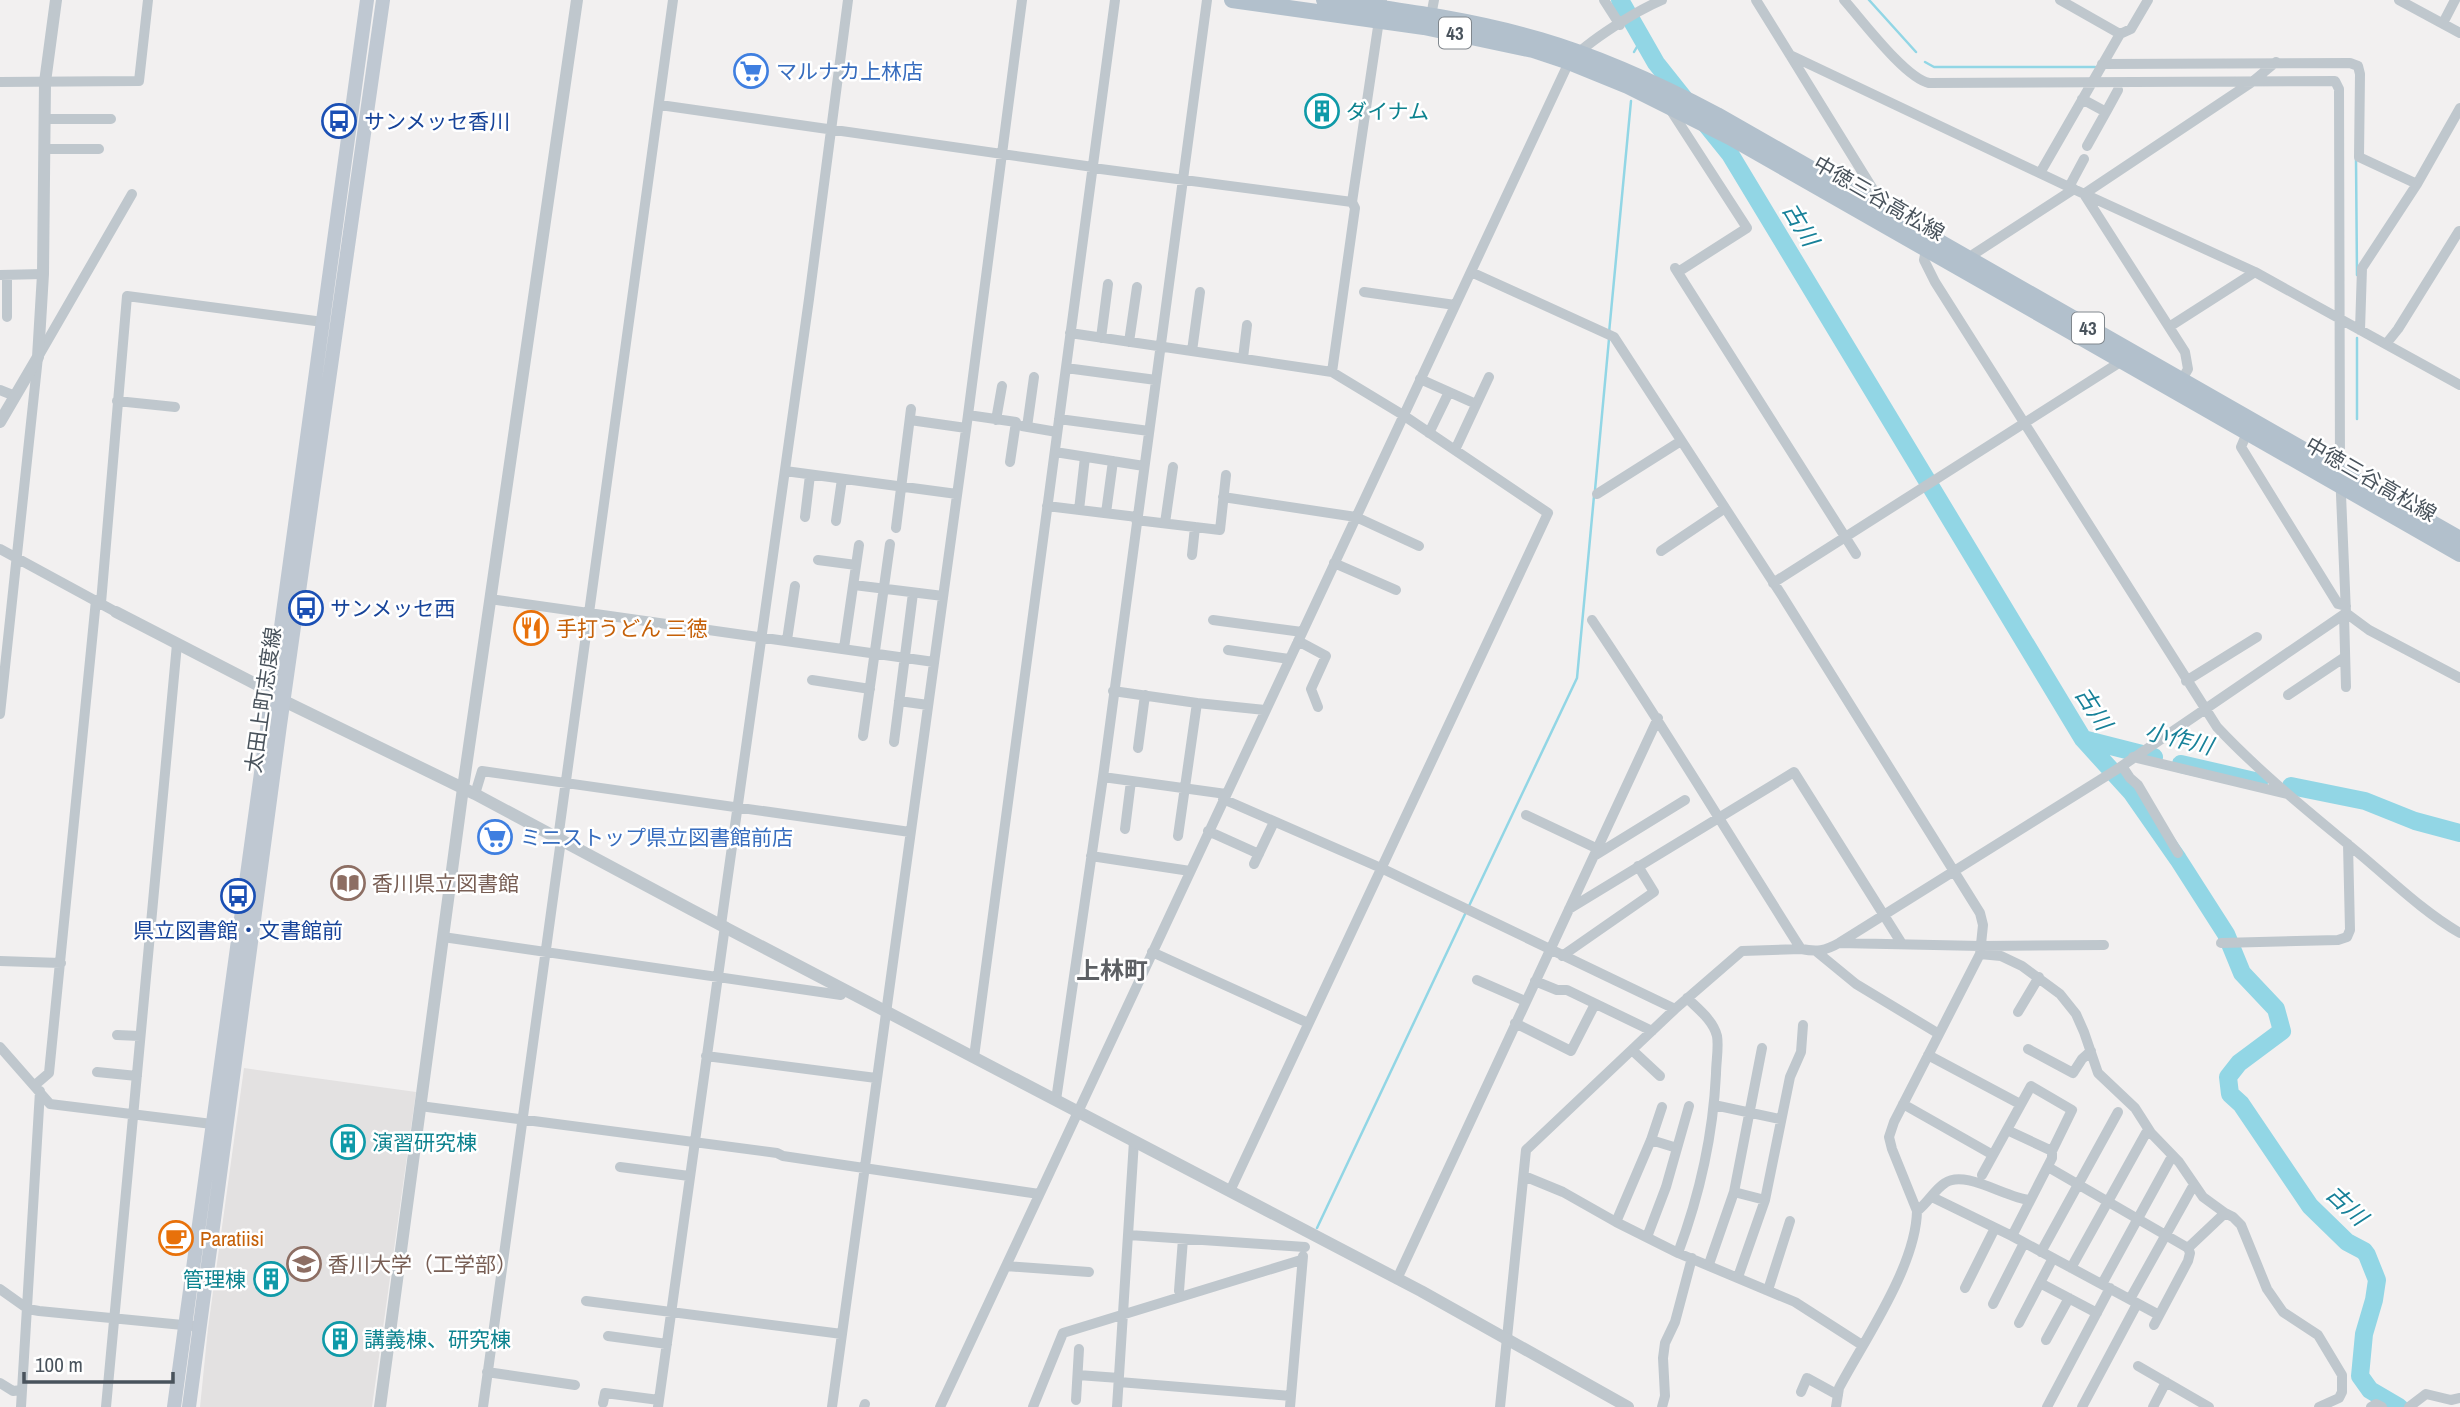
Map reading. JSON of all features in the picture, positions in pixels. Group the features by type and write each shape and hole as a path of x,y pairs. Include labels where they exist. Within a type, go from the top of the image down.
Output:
{"main road":[{"name":"太田上町志度線","path":"278,697 323,322 367,0"},
{"name":"太田上町志度線","path":"174,1407 192,1326 278,697 383,0"},
{"name":"中徳三谷高松線","path":"1232,0 1380,10 1433,8 1506,31 1657,85 1717,115 1864,207"},
{"name":"中徳三谷高松線","path":"1324,0 1380,10 1492,40 1573,57 1667,103 1864,207 2341,479 2460,554"},
{"name":"中徳三谷高松線","path":"1928,243 1970,261 2127,357"},
{"name":"中徳三谷高松線","path":"2341,479 2460,539"},
{"name":"太田上町志度線","path":"189,1407 192,1326"}],"street":[{"path":"0,714 38,357 43,274 44,119 56,0"},
{"path":"0,82 139,81 148,0"},
{"path":"380,1407 463,788 577,0"},
{"path":"483,1407 673,0"},
{"path":"603,1403 605,1393 659,1404 848,0"},
{"path":"832,1407 1022,0"},
{"path":"974,1057 1115,0"},
{"path":"1056,1100 1103,777 1207,0"},
{"path":"1604,0 1622,23"},
{"path":"940,1407 1573,57 1649,5 1662,0"},
{"path":"1756,0 1874,191 1864,207"},
{"path":"1844,0 1899,63 1921,81 2335,81 2339,89 2339,318 2346,687"},
{"path":"2060,0 2120,34"},
{"path":"2040,173 2120,34 2131,29 2148,0"},
{"path":"2399,0 2460,33"},
{"path":"2444,23 2455,0"},
{"path":"1332,372 1380,10"},
{"path":"1790,55 2255,272 2460,384"},
{"path":"2102,64 2276,62 2350,63 2358,66 2359,157 2417,184"},
{"path":"1970,261 1975,254 2252,82 2276,62"},
{"path":"2087,146 2118,90"},
{"path":"2082,99 2106,112"},
{"path":"1667,103 1747,228 1676,270 1856,554"},
{"path":"660,105 1183,181 1353,202"},
{"path":"2360,330 2362,268 2417,184 2460,108"},
{"path":"44,119 111,119"},
{"path":"44,149 99,149"},
{"path":"2084,159 2076,190 2185,352 2188,369 2179,386"},
{"path":"0,422 132,194"},
{"path":"2386,344 2459,231"},
{"path":"1928,243 1924,260 1935,282 2217,727 2243,754 2347,844 2402,890 2460,933"},
{"path":"1471,272 1614,337 1777,587 1980,913 1983,925 1980,950 1889,1137 1917,1211 1917,1224 1903,1271 1839,1388 1837,1401 1807,1378 1801,1392"},
{"path":"2169,327 2255,272"},
{"path":"7,317 3,275 43,274"},
{"path":"1101,338 1108,284"},
{"path":"1129,342 1137,287"},
{"path":"1192,351 1200,292"},
{"path":"1364,292 1455,305"},
{"path":"21,1407 38,1088 49,1073 127,296 323,322"},
{"path":"1243,358 1247,325"},
{"path":"1070,333 1332,372 1403,415 1548,513 1230,1191"},
{"path":"1777,587 1916,492 2127,357"},
{"path":"1066,368 1156,380"},
{"path":"1010,462 1034,377"},
{"path":"1455,450 1489,377"},
{"path":"1420,379 1476,404"},
{"path":"996,419 1002,386"},
{"path":"0,390 15,396"},
{"path":"1429,433 1448,391"},
{"path":"117,401 175,407"},
{"path":"896,528 911,414 966,428"},
{"path":"968,415 1016,422 1021,426 1057,432"},
{"path":"1059,419 1149,431"},
{"path":"2250,427 2241,447 2338,604 2369,630 2460,678"},
{"path":"1597,494 1681,441"},
{"path":"1055,452 1144,466"},
{"path":"1079,510 1085,457"},
{"path":"1106,513 1114,461"},
{"path":"1165,523 1173,467"},
{"path":"785,471 957,494"},
{"path":"804,517 810,475"},
{"path":"1047,506 1220,530 1226,475"},
{"path":"836,521 842,479"},
{"path":"1223,498 1356,517 1419,546"},
{"path":"1661,551 1725,508"},
{"path":"1192,555 1195,527"},
{"path":"863,736 890,544"},
{"path":"844,648 859,545"},
{"path":"0,549 278,697 475,794 1310,1233 1628,1407"},
{"path":"818,560 856,565"},
{"path":"1334,563 1381,578 1396,590"},
{"path":"853,585 943,596"},
{"path":"787,640 795,586"},
{"path":"894,742 913,593"},
{"path":"490,599 934,662"},
{"path":"1500,1407 1525,1150 1651,1031 1742,951 1801,949 1817,952 1839,943 2120,767 2206,710 2345,611"},
{"path":"1213,620 1300,636 1326,656 1311,689 1318,707"},
{"path":"1592,620 1658,718 1801,949"},
{"path":"2186,681 2257,637"},
{"path":"106,1407 177,644"},
{"path":"1228,650 1289,659"},
{"path":"2288,695 2345,657"},
{"path":"812,680 870,689"},
{"path":"1113,691 1265,710"},
{"path":"1138,748 1145,695"},
{"path":"899,701 928,705"},
{"path":"1178,836 1197,703"},
{"path":"1397,1279 1658,718"},
{"path":"2138,754 2290,794"},
{"path":"2120,767 2138,785 2178,853"},
{"path":"475,794 482,771 910,832"},
{"path":"1569,909 1794,772 1902,944"},
{"path":"1103,777 1225,796 1274,822 1381,868 1675,1009"},
{"path":"1125,829 1131,781"},
{"path":"1596,852 1685,800"},
{"path":"1526,815 1596,852"},
{"path":"1208,831 1256,859 1274,822"},
{"path":"2221,943 2338,940 2347,937 2350,930 2347,844"},
{"path":"1091,856 1190,870"},
{"path":"1562,956 1654,892 1638,866"},
{"path":"443,937 841,995 844,989"},
{"path":"1839,943 1902,944 1980,950 2104,945"},
{"path":"1980,950 2022,966 2060,994 2076,1014 2098,1073 2135,1108 2151,1133 2179,1163 2203,1197 2241,1225 2267,1289 2283,1312 2318,1335 2342,1375 2341,1403 2319,1407"},
{"path":"1152,952 1308,1023"},
{"path":"1817,952 1856,984 1939,1034"},
{"path":"0,961 61,963"},
{"path":"2018,1012 2039,977"},
{"path":"1477,980 1525,1001"},
{"path":"1535,981 1557,990 1567,990 1651,1031"},
{"path":"1678,1253 1695,1207 1707,1158 1714,1105 1717,1037 1710,1022 1687,998"},
{"path":"1515,1023 1571,1051 1595,1004"},
{"path":"1738,1277 1765,1200 1790,1077 1801,1052 1803,1025"},
{"path":"117,1035 140,1036"},
{"path":"1709,1264 1734,1192 1762,1048"},
{"path":"2028,1049 2073,1073 2091,1051"},
{"path":"1632,1050 1660,1076"},
{"path":"2,1054 51,1104 219,1125"},
{"path":"1928,1055 2020,1104"},
{"path":"706,1056 876,1078"},
{"path":"97,1072 137,1076"},
{"path":"1982,1175 2031,1086 2072,1110 2052,1151 2048,1167 2011,1236"},
{"path":"1903,1104 1993,1155"},
{"path":"1714,1105 1780,1119"},
{"path":"420,1106 694,1141 1039,1194"},
{"path":"1647,1237 1666,1187 1689,1106"},
{"path":"1616,1222 1662,1107"},
{"path":"2041,1252 2118,1112"},
{"path":"2007,1130 2052,1151"},
{"path":"2071,1268 2146,1133"},
{"path":"1651,1140 1676,1148"},
{"path":"1117,1407 1135,1141"},
{"path":"2047,1407 2096,1313 2138,1219 2170,1160"},
{"path":"620,1167 689,1176"},
{"path":"1933,1197 2106,1286 2134,1302 2156,1320 2188,1261 2188,1248 2048,1167"},
{"path":"1917,1211 1933,1197 1942,1184 1950,1180 1964,1179 1999,1190 2015,1199 2030,1200"},
{"path":"1523,1180 1563,1192 1678,1253 1795,1302 1862,1345"},
{"path":"2082,1407 2166,1235 2192,1188"},
{"path":"1734,1192 1765,1200"},
{"path":"2188,1248 2225,1213"},
{"path":"1768,1290 1790,1221"},
{"path":"1965,1288 1995,1228"},
{"path":"1078,1375 1291,1401 1301,1260 1310,1233"},
{"path":"1129,1235 1306,1247"},
{"path":"1179,1291 1183,1238"},
{"path":"1993,1304 2024,1243"},
{"path":"1662,1407 1665,1396 1662,1358 1665,1343 1675,1322 1692,1258"},
{"path":"2019,1323 2053,1258"},
{"path":"1033,1407 1063,1333 1301,1260"},
{"path":"1006,1266 1089,1272"},
{"path":"2040,1283 2096,1313"},
{"path":"0,1289 28,1309 192,1326"},
{"path":"2046,1340 2068,1298"},
{"path":"586,1301 842,1334"},
{"path":"608,1336 667,1344"},
{"path":"1076,1400 1079,1349"},
{"path":"2138,1366 2196,1404 2209,1407"},
{"path":"487,1372 575,1385"},
{"path":"2153,1407 2166,1382"},
{"path":"0,1383 13,1391 22,1390"},
{"path":"2410,1407 2426,1394 2451,1400 2460,1398"},
{"path":"2371,1407 2376,1404 2382,1407"}],"shaded area":[{"name":"香川大学（工学部）","path":"244,1068 416,1092 372,1407 200,1407 208,1328"}],"waterway":[{"name":"古川","path":"1620,0 1656,63 1687,102"},
{"path":"1869,0 1916,52"},
{"path":"1634,52 1642,38"},
{"path":"1925,62 1934,67 2095,67"},
{"path":"1609,333 1631,101"},
{"name":"古川","path":"1705,123 1730,154 2083,739 2132,793 2226,934 2242,973 2276,1009 2282,1031 2239,1063 2228,1077 2230,1094 2241,1104 2310,1206 2347,1242 2367,1255 2377,1280 2364,1334 2360,1376 2370,1390 2399,1407"},
{"path":"2356,159 2357,275"},
{"path":"2357,338 2357,419"},
{"path":"1595,490 1609,339"},
{"path":"1469,906 1577,678 1594,496"},
{"name":"小作川","path":"2083,739 2154,757"},
{"name":"小作川","path":"2181,764 2259,782"},
{"name":"小作川","path":"2291,786 2365,801 2415,821 2460,833"},
{"path":"1317,1228 1466,912"}],"place":[{"name":"マルナカ上林店","path":"751,71"},
{"name":"ダイナム","path":"1322,111"},
{"name":"サンメッセ香川","path":"339,121"},
{"name":"サンメッセ西","path":"306,608"},
{"name":"手打うどん 三徳","path":"531,628"},
{"name":"ミニストップ県立図書館前店","path":"495,837"},
{"name":"香川県立図書館","path":"348,883"},
{"name":"県立図書館・文書館前","path":"238,896"},
{"name":"演習研究棟","path":"348,1142"},
{"name":"Paratiisi","path":"176,1238"},
{"name":"香川大学（工学部）","path":"304,1264"},
{"name":"管理棟","path":"271,1279"},
{"name":"講義棟、研究棟","path":"340,1339"}],"district":[{"name":"上林町","path":"1112,970"}]}
